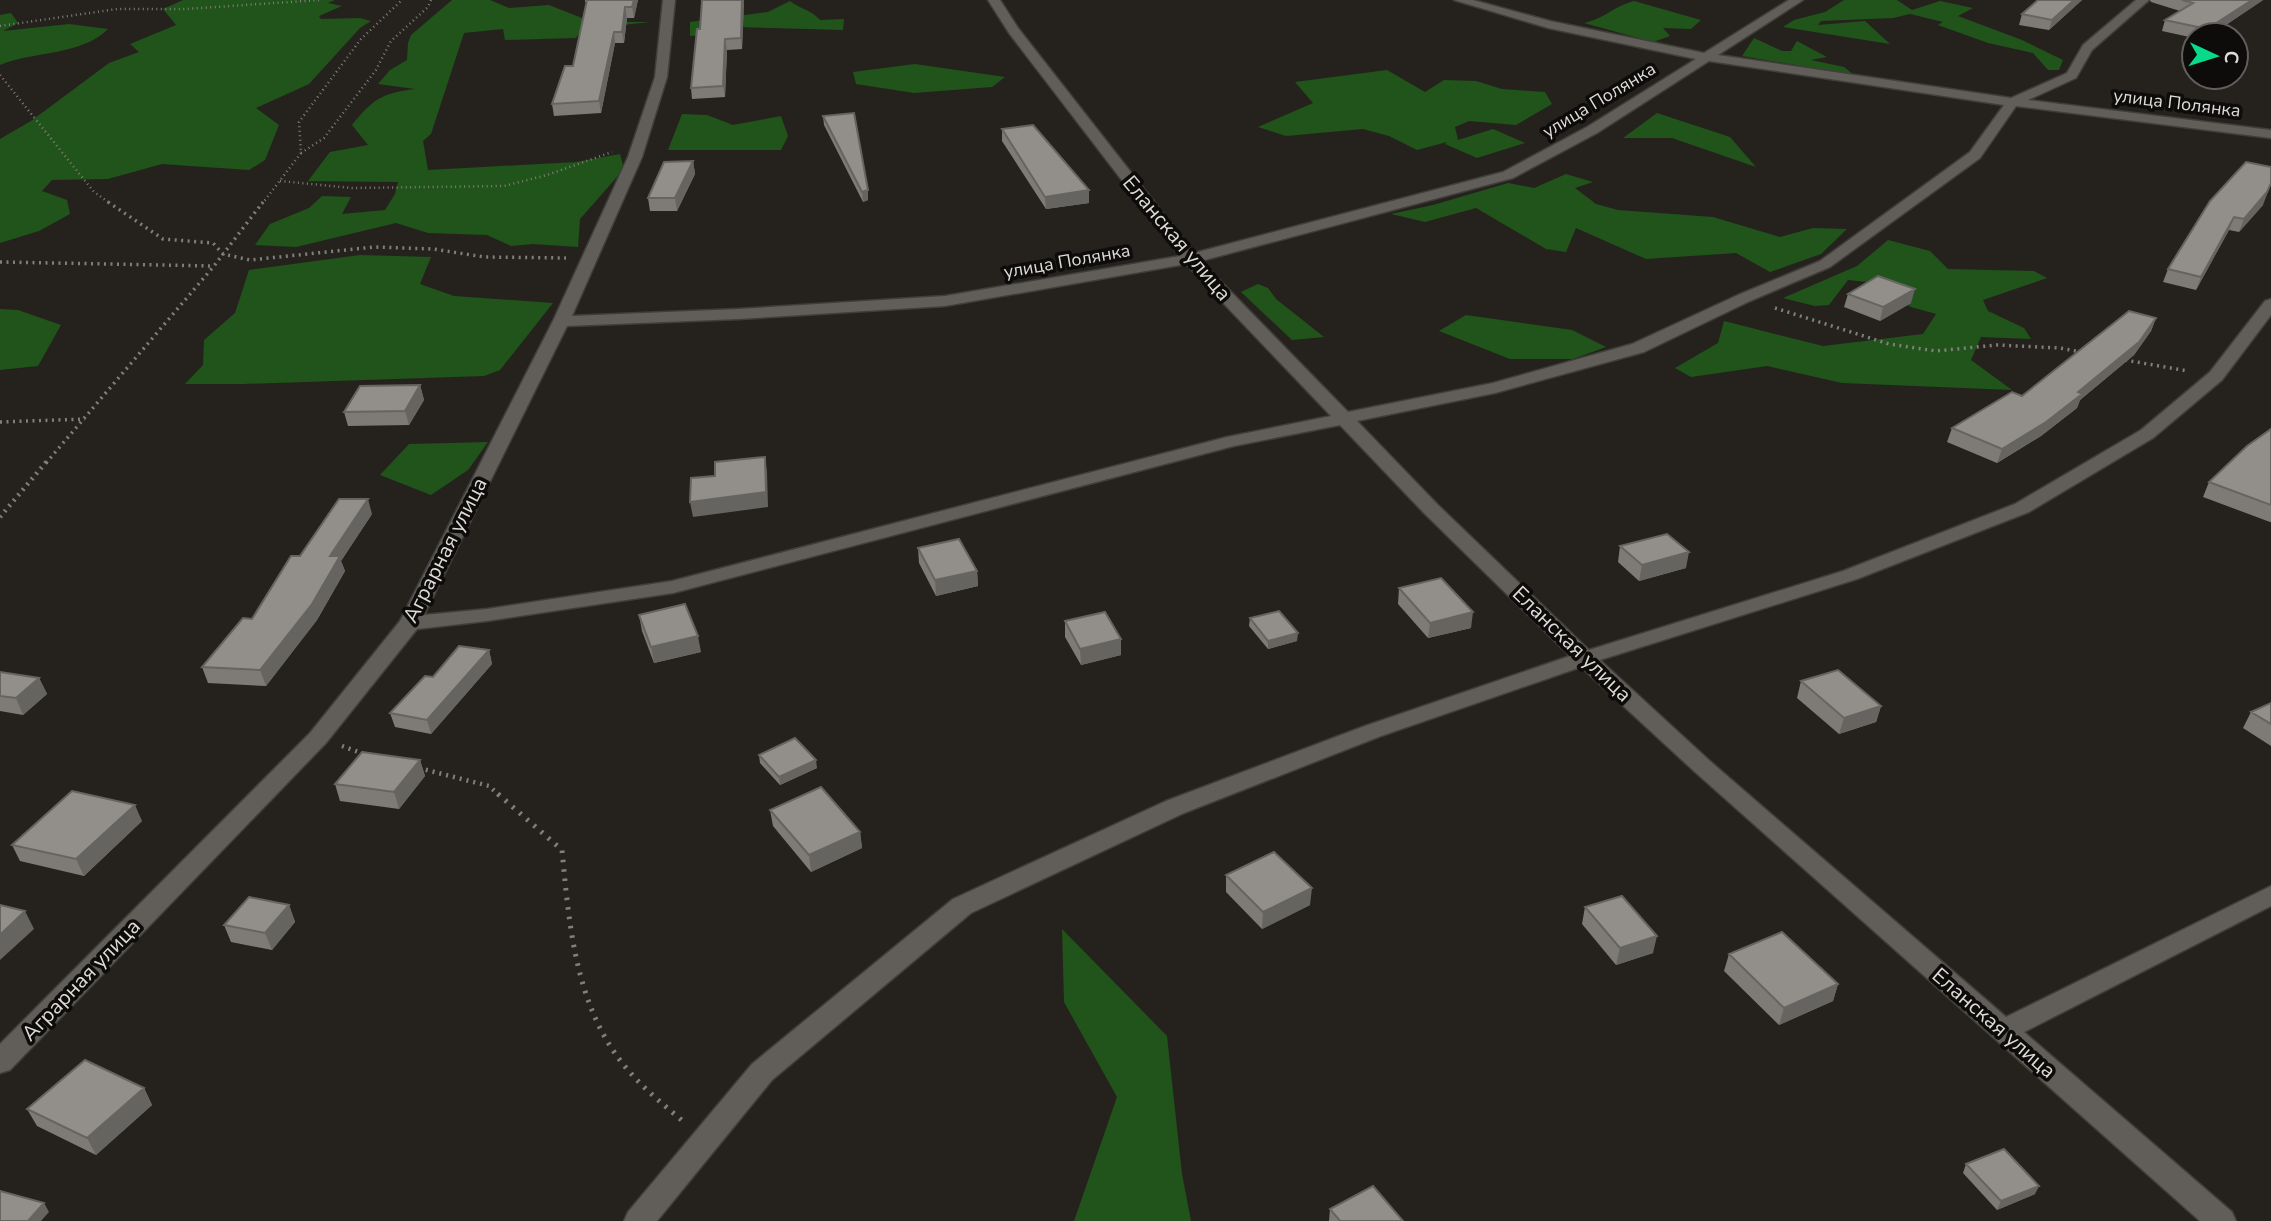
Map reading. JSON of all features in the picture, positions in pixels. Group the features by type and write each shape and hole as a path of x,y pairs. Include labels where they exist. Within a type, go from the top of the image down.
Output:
{"street":[{"name":"Аграрная улица","path":"0,1062 318,738 410,622 561,321 641,138 661,77 669,0"},
{"name":"Еланская улица","path":"993,0 1021,41 1190,259 1431,509 1585,658 1714,776 2221,1221"},
{"path":"1460,0 1548,24 1704,57"},
{"name":"улица Полянка","path":"561,321 945,301 1190,259 1508,175 1592,130 1797,0"},
{"path":"410,622 487,615 673,587 1233,441 1495,388 1638,348 1744,298 1825,264 1975,155 2013,102 2072,75 2087,48 2143,0"},
{"name":"улица Полянка","path":"1704,57 2013,102 2271,134"},
{"path":"639,1221 762,1072 962,905 1175,807 1373,732 1585,658 1850,575 2022,508 2147,435 2216,376 2271,304"},
{"path":"2002,1031 2271,895"}],"path":[{"path":"0,26 117,9 186,9 319,0"},
{"path":"301,153 299,121 361,39 402,0"},
{"path":"0,517 214,266 301,153 324,138 376,70 391,41 428,7 431,0"},
{"path":"0,75 94,192 163,239 213,243 223,254 250,260 374,247 433,249 484,257 589,258"},
{"path":"280,181 352,188 504,186 608,154 641,138"},
{"path":"0,262 214,266"},
{"path":"1744,298 1889,344 1936,351 1997,345 2060,348 2086,353"},
{"path":"2112,357 2216,376"},
{"path":"0,422 85,419"},
{"path":"318,738 369,756"},
{"path":"409,766 489,786 562,850 569,933 592,1016 614,1051 644,1088 705,1139"}],"green space":[{"path":"183,0 335,0 328,3 342,6 319,16 321,19 360,18 371,21 360,28 309,84 256,108 279,125 265,160 249,170 162,164 108,179 52,180 42,191 67,200 70,214 39,231 0,243 0,139 31,121 109,63 139,52 130,44 176,25 163,9"},
{"path":"452,0 490,0 509,8 549,5 592,22 651,22 582,29 576,38 505,40 503,29 464,33 431,134 423,141 428,170 576,162 620,154 624,169 580,219 578,247 533,244 511,246 487,235 428,233 396,223 296,247 255,245 270,224 309,208 322,196 351,197 342,214 385,210 395,194 398,182 308,181 330,152 368,145 352,125 372,103 386,95 415,89 378,84 390,70 407,60 411,35"},
{"path":"1844,0 1897,0 1912,10 1940,1 1973,8 1958,16 2022,40 2063,60 2059,70 2048,70 2033,53 1988,43 1938,25 1943,22 1910,14 1893,18 1821,21 1818,25 1865,21 1890,44 1783,27 1794,20 1825,12"},
{"path":"790,1 820,20 844,19 843,30 737,27 741,33 690,36 690,22 768,12"},
{"path":"1634,1 1701,20 1691,29 1663,28 1670,36 1653,42 1584,23"},
{"path":"11,13 18,23 3,31 69,24 108,29 97,38 71,49 0,65 0,15"},
{"path":"1754,38 1782,51 1791,51 1797,41 1827,57 1811,60 1844,67 1854,75 1742,56"},
{"path":"915,64 1005,77 992,87 914,93 856,84 853,72"},
{"path":"1387,70 1425,92 1444,80 1476,81 1502,89 1545,92 1552,104 1516,125 1469,121 1455,127 1458,140 1493,129 1525,143 1477,158 1445,144 1447,142 1417,150 1389,136 1363,129 1286,136 1258,127 1313,103 1295,82"},
{"path":"1657,113 1730,137 1756,167 1672,138 1623,138"},
{"path":"682,114 707,115 733,125 781,116 788,136 781,150 668,150"},
{"path":"1566,174 1593,182 1575,188 1596,204 1618,210 1713,217 1780,237 1813,228 1847,229 1821,254 1770,272 1736,253 1646,259 1576,228 1566,252 1546,249 1476,208 1425,222 1391,214 1508,183 1534,188"},
{"path":"1888,240 1930,251 1948,269 2034,271 2047,278 1983,300 1988,311 2024,328 2031,339 1981,337 1971,360 2012,390 1842,383 1767,366 1691,377 1675,368 1718,343 1724,321 1823,346 1923,334 1936,314 1911,307 1868,282 1848,280 1829,305 1815,306 1783,298 1857,266"},
{"path":"360,255 431,257 420,284 454,296 553,303 500,370 484,376 185,384 203,365 204,340 235,313 249,270"},
{"path":"1258,284 1268,288 1276,299 1324,337 1292,340 1241,292"},
{"path":"0,309 18,310 61,325 38,366 0,370"},
{"path":"1466,315 1572,330 1606,347 1573,359 1510,359 1439,331"},
{"path":"488,442 468,470 431,495 380,475 409,444"},
{"path":"1062,929 1167,1036 1182,1174 1191,1221 1074,1221 1117,1097 1064,1002"}],"building":[{"path":"587,0 634,0 632,7 625,7 622,32 614,32 599,101 552,104 565,66 573,66"},
{"path":"702,0 742,0 741,38 725,39 723,86 691,88 697,29 700,29"},
{"path":"2038,0 2074,0 2052,20 2022,14"},
{"path":"2182,0 2252,0 2219,21 2180,21 2180,23 2165,20 2193,3"},
{"path":"854,113 868,190 862,192 823,116"},
{"path":"1033,125 1089,190 1045,197 1002,129"},
{"path":"693,161 675,198 648,198 664,162"},
{"path":"2246,162 2271,167 2271,183 2267,192 2244,219 2234,217 2201,277 2168,269 2210,201"},
{"path":"1878,276 1915,289 1883,307 1848,294"},
{"path":"2129,311 2156,318 2139,342 2078,392 2082,394 2046,422 2002,449 1952,428 2012,392 2022,396"},
{"path":"420,385 405,411 344,412 360,386"},
{"path":"2271,429 2271,505 2209,482 2247,446"},
{"path":"765,457 766,492 690,502 691,478 715,476 715,462"},
{"path":"339,499 368,499 330,556 340,556 312,604 260,670 202,667 243,618 252,619 291,556 300,556"},
{"path":"1667,534 1689,552 1642,565 1620,546"},
{"path":"959,539 977,571 935,580 918,548"},
{"path":"1441,578 1473,612 1430,623 1399,588"},
{"path":"685,604 698,636 651,647 639,615"},
{"path":"1279,611 1298,633 1268,641 1250,618"},
{"path":"1105,612 1121,639 1080,649 1065,621"},
{"path":"459,646 489,650 427,720 390,713 425,676 433,677"},
{"path":"1838,670 1881,706 1844,718 1801,681"},
{"path":"0,672 39,678 16,698 0,696"},
{"path":"2271,703 2271,724 2251,712"},
{"path":"795,738 816,760 779,777 759,755"},
{"path":"362,752 420,760 394,792 335,784"},
{"path":"821,787 860,832 809,855 770,810"},
{"path":"72,791 135,805 76,859 12,845"},
{"path":"1274,852 1312,888 1263,912 1226,875"},
{"path":"1622,896 1657,936 1620,948 1585,907"},
{"path":"249,897 289,905 265,933 224,925"},
{"path":"0,905 25,911 0,935"},
{"path":"1782,932 1838,984 1784,1008 1729,954"},
{"path":"85,1060 144,1088 87,1138 27,1109"},
{"path":"2004,1149 2039,1186 2001,1201 1966,1164"},
{"path":"1373,1186 1403,1221 1340,1221 1330,1209"},
{"path":"0,1191 44,1203 28,1221 0,1221"}]}
